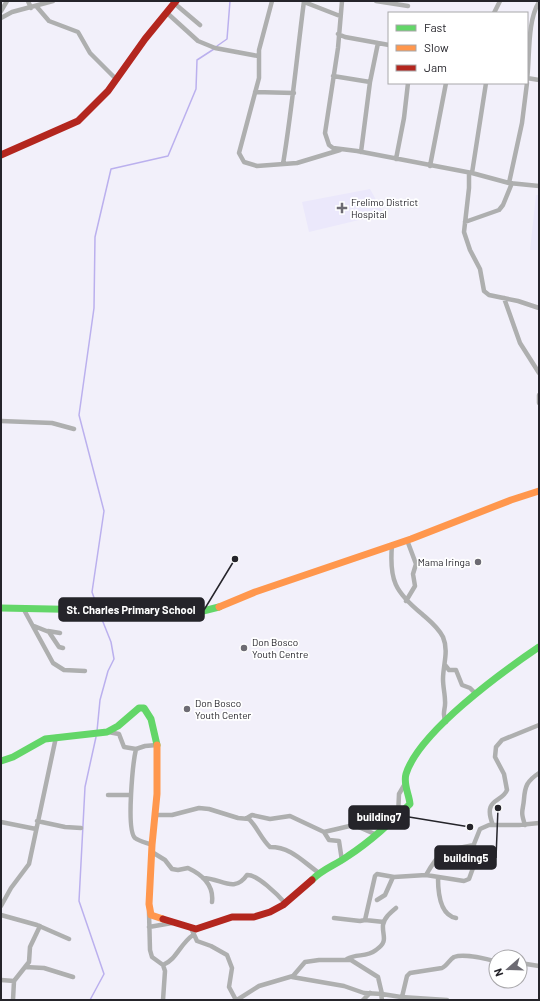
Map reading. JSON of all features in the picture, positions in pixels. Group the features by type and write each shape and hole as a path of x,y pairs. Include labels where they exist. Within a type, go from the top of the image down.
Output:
{"street":[{"path":"1,10 7,1"},
{"path":"28,1 31,8"},
{"path":"272,1 258,56 259,78 240,157 244,162 257,166 283,164 304,162 341,149"},
{"path":"342,1 334,76 325,133 329,145 341,149 470,173 510,183 539,186"},
{"path":"376,1 408,6"},
{"path":"494,12 500,1"},
{"path":"1,18 12,12 37,7 50,2"},
{"path":"1,155 54,133 78,121 108,91 175,2 200,26"},
{"path":"283,164 294,93 296,62 304,2 340,16"},
{"path":"528,60 531,24 534,10 539,2"},
{"path":"37,7 49,21 78,32 90,53 116,79"},
{"path":"166,12 198,41 215,48 258,56"},
{"path":"338,34 388,45"},
{"path":"361,152 370,82 378,43"},
{"path":"334,76 370,82"},
{"path":"528,79 539,80"},
{"path":"396,159 404,118 408,84"},
{"path":"430,166 446,84"},
{"path":"486,84 470,173 464,222 466,241 480,269 484,291 489,295 539,308"},
{"path":"464,222 499,210 503,206 510,183 522,123 527,84"},
{"path":"255,92 294,93"},
{"path":"504,298 520,343 539,373"},
{"path":"539,395 539,403"},
{"path":"1,421 52,423 74,429"},
{"path":"1,608 199,612 212,610 233,603 255,592 408,540 511,500 539,491"},
{"path":"406,601 415,586 413,574 416,564 408,540"},
{"path":"392,545 391,572 400,592 406,601 430,621 443,637 446,656 443,680 446,700 443,714 446,722"},
{"path":"22,608 34,626 49,657 57,667 64,670 85,671"},
{"path":"34,626 60,633"},
{"path":"48,631 59,647 63,648"},
{"path":"162,965 172,960 192,932 232,917 254,917 261,915 285,903 318,873 342,861 377,834 410,804 406,773 419,751 446,722 476,694 498,675 539,646"},
{"path":"445,664 448,669 457,671 462,685 470,688 476,694"},
{"path":"1,761 10,758 46,739 69,734 89,735 106,732 115,728 142,707 146,710 149,716 159,756 156,815 152,848 149,927 152,957 162,965 165,971 163,1000"},
{"path":"493,825 490,813 492,804 507,790 504,774 495,757 496,747 502,740 539,725"},
{"path":"106,732 118,733 124,747 136,749 145,746 157,745"},
{"path":"1,906 11,888 29,864 56,737"},
{"path":"136,749 131,795 132,833 166,860 172,869 178,870 188,868 203,878 210,886 212,902"},
{"path":"525,825 521,812 524,802 524,790 528,780 539,773"},
{"path":"398,816 399,794 406,782"},
{"path":"108,796 131,795"},
{"path":"156,815 177,814 199,808 238,818 247,818 252,815 270,819 290,816 324,832 329,840 339,841 342,861"},
{"path":"247,818 260,831 270,847 278,847 293,853 318,873"},
{"path":"37,821 65,827 81,828"},
{"path":"1,822 36,829"},
{"path":"365,920 375,876 379,874 393,877 426,875 464,881 469,879 474,868 474,845 480,829 489,825 525,825 539,823"},
{"path":"324,832 354,825 377,834"},
{"path":"426,875 434,861 444,851 474,845"},
{"path":"203,878 214,879 230,885 244,880 247,874 252,875 265,883 285,903"},
{"path":"378,900 385,895 393,877"},
{"path":"438,878 440,898 443,906 449,915 456,918"},
{"path":"149,908 152,916 173,923 192,932 196,941 212,946 227,955 232,968 230,973 232,980 229,984 236,1000 259,986 292,977 370,993 447,1000"},
{"path":"292,977 305,962 312,960 334,961 366,956 380,948 385,937 384,922 388,915 396,908"},
{"path":"1,915 40,926 69,939"},
{"path":"334,918 384,922"},
{"path":"149,927 173,923"},
{"path":"13,1000 14,981 30,958 32,943 40,926"},
{"path":"402,997 407,976 410,973 442,968 446,966 452,958 459,956 488,959"},
{"path":"347,959 376,975 379,979 379,989 382,1000"},
{"path":"528,964 539,966"},
{"path":"25,967 44,968 73,977"},
{"path":"1,980 14,981"},
{"path":"363,1000 370,993"}],"shaded area":[{"name":"Frelimo District Hospital","path":"370,189 384,214 309,232 302,202"},
{"path":"536,195 539,195 539,250 530,250"}],"waterway":[{"path":"217,46 227,39 230,1"},
{"path":"98,609 92,592 104,511 79,415 94,308 95,237 111,169 168,156 196,89 197,60 214,49"},
{"path":"97,731 100,700 108,671 114,659 111,642 99,612"},
{"path":"90,1000 104,974 79,901 85,787 96,737"}],"traffic: fast":[{"path":"1,608 199,612 219,607"},
{"path":"312,880 320,873 365,844 410,804 405,778 406,774 414,758 427,740 444,722 484,687 539,647"},
{"path":"1,761 13,757 45,739 107,732 118,726 139,708 144,708 151,719 157,745"}],"traffic: slow":[{"path":"219,607 255,592 411,539 511,500 539,491"},
{"path":"157,745 157,794 152,845 149,904 151,915 163,919"}],"traffic: jam":[{"path":"1,155 78,121 108,91 145,39 176,1"},
{"path":"163,919 196,929 232,917 254,917 270,912 283,905 312,880"}],"place":[{"name":"Frelimo District Hospital","path":"342,208"},
{"name":"St. Charles Primary School","path":"235,559"},
{"name":"Mama Iringa","path":"478,562"},
{"name":"Don Bosco Youth Centre","path":"244,648"},
{"name":"Don Bosco Youth Center","path":"187,709"},
{"name":"building5","path":"498,808"},
{"name":"building7","path":"470,827"}]}
